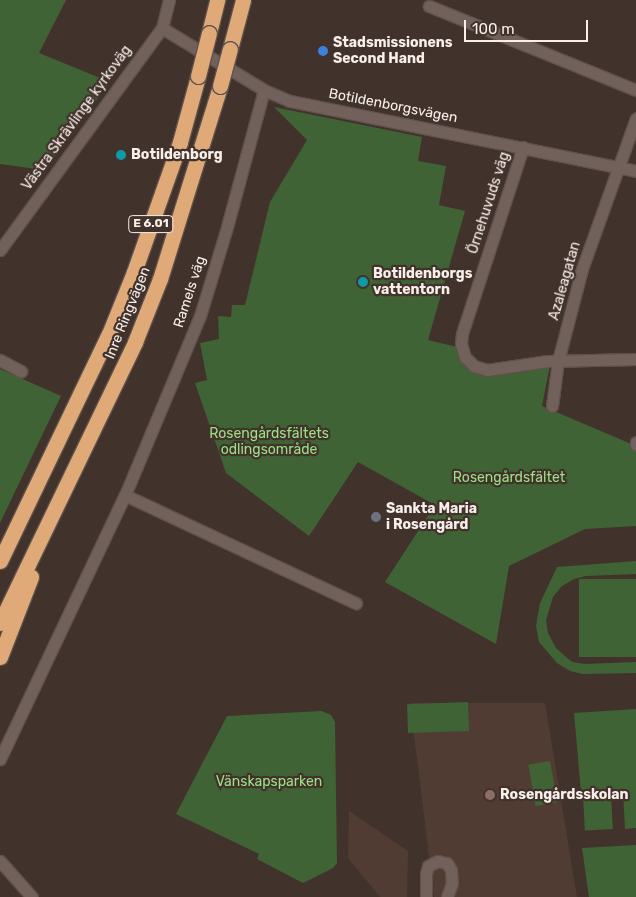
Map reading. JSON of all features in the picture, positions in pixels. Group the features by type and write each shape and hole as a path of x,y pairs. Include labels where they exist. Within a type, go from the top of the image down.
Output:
{"highway":[{"name":"Inre Ringvägen","path":"0,561 109,334 134,272 180,142 217,0"},
{"name":"Inre Ringvägen","path":"0,622 47,522 119,378 160,279 220,86 243,0"},
{"path":"0,657 36,566 47,522"},
{"path":"0,553 10,539"}],"street":[{"name":"Västra Skrävlinge kyrkoväg","path":"0,250 162,28 169,0"},
{"path":"429,6 636,90"},
{"name":"Botildenborgsvägen","path":"162,28 264,90 290,100 352,115 523,147 636,171"},
{"name":"Ramels väg","path":"0,759 125,495 162,412 200,316 227,228 264,90"},
{"name":"Azaleagatan","path":"552,406 558,361 582,269 636,118"},
{"name":"Örnehuvuds väg","path":"523,147 498,229 462,334 462,350 469,363 487,370 558,361 636,359"},
{"path":"0,360 21,371"},
{"path":"125,495 356,603"},
{"path":"426,897 428,866 438,861 447,863 452,870 452,883 446,897"},
{"path":"0,862 32,897"}],"shaded area":[{"name":"Rosengårdsskolan","path":"410,703 545,703 577,897 434,897"},
{"path":"349,811 408,851 407,897 380,897 348,858"}],"green space":[{"path":"0,0 66,0 39,53 110,82 44,170 0,164"},
{"name":"Rosengårdsfältet","path":"274,107 422,137 418,161 446,166 439,205 465,211 428,340 457,347 467,367 550,365 542,406 636,446 636,526 585,529 509,566 496,644 385,582 435,505 358,462 309,536 226,473 195,383 207,380 200,343 219,339 218,316 231,317 232,305 245,305 270,202 307,140"},
{"path":"0,369 61,396 0,523"},
{"path":"636,561 636,574 586,576 574,579 562,586 553,597 546,620 548,633 556,648 572,662 585,664 636,662 636,673 583,674 570,671 557,663 539,642 536,626 540,603 557,567"},
{"path":"579,579 636,579 636,657 579,657"},
{"path":"468,702 469,731 408,733 407,704"},
{"path":"636,709 636,828 625,829 623,790 581,792 574,713"},
{"name":"Vänskapsparken","path":"322,711 331,715 335,722 337,863 333,868 303,883 257,859 259,854 176,814 227,716"},
{"path":"550,761 557,802 536,806 528,765"},
{"path":"611,794 613,829 585,830 583,795"},
{"path":"636,845 636,897 589,897 582,848"}],"place":[{"name":"Stadsmissionens Second Hand","path":"323,51"},
{"name":"Botildenborg","path":"121,155"},
{"name":"Botildenborgs vattentorn","path":"363,282"},
{"name":"Sankta Maria i Rosengård","path":"376,517"},
{"name":"Rosengårdsskolan","path":"490,795"}],"park label":[{"name":"Rosengårdsfältets odlingsområde","path":"269,442"}]}
